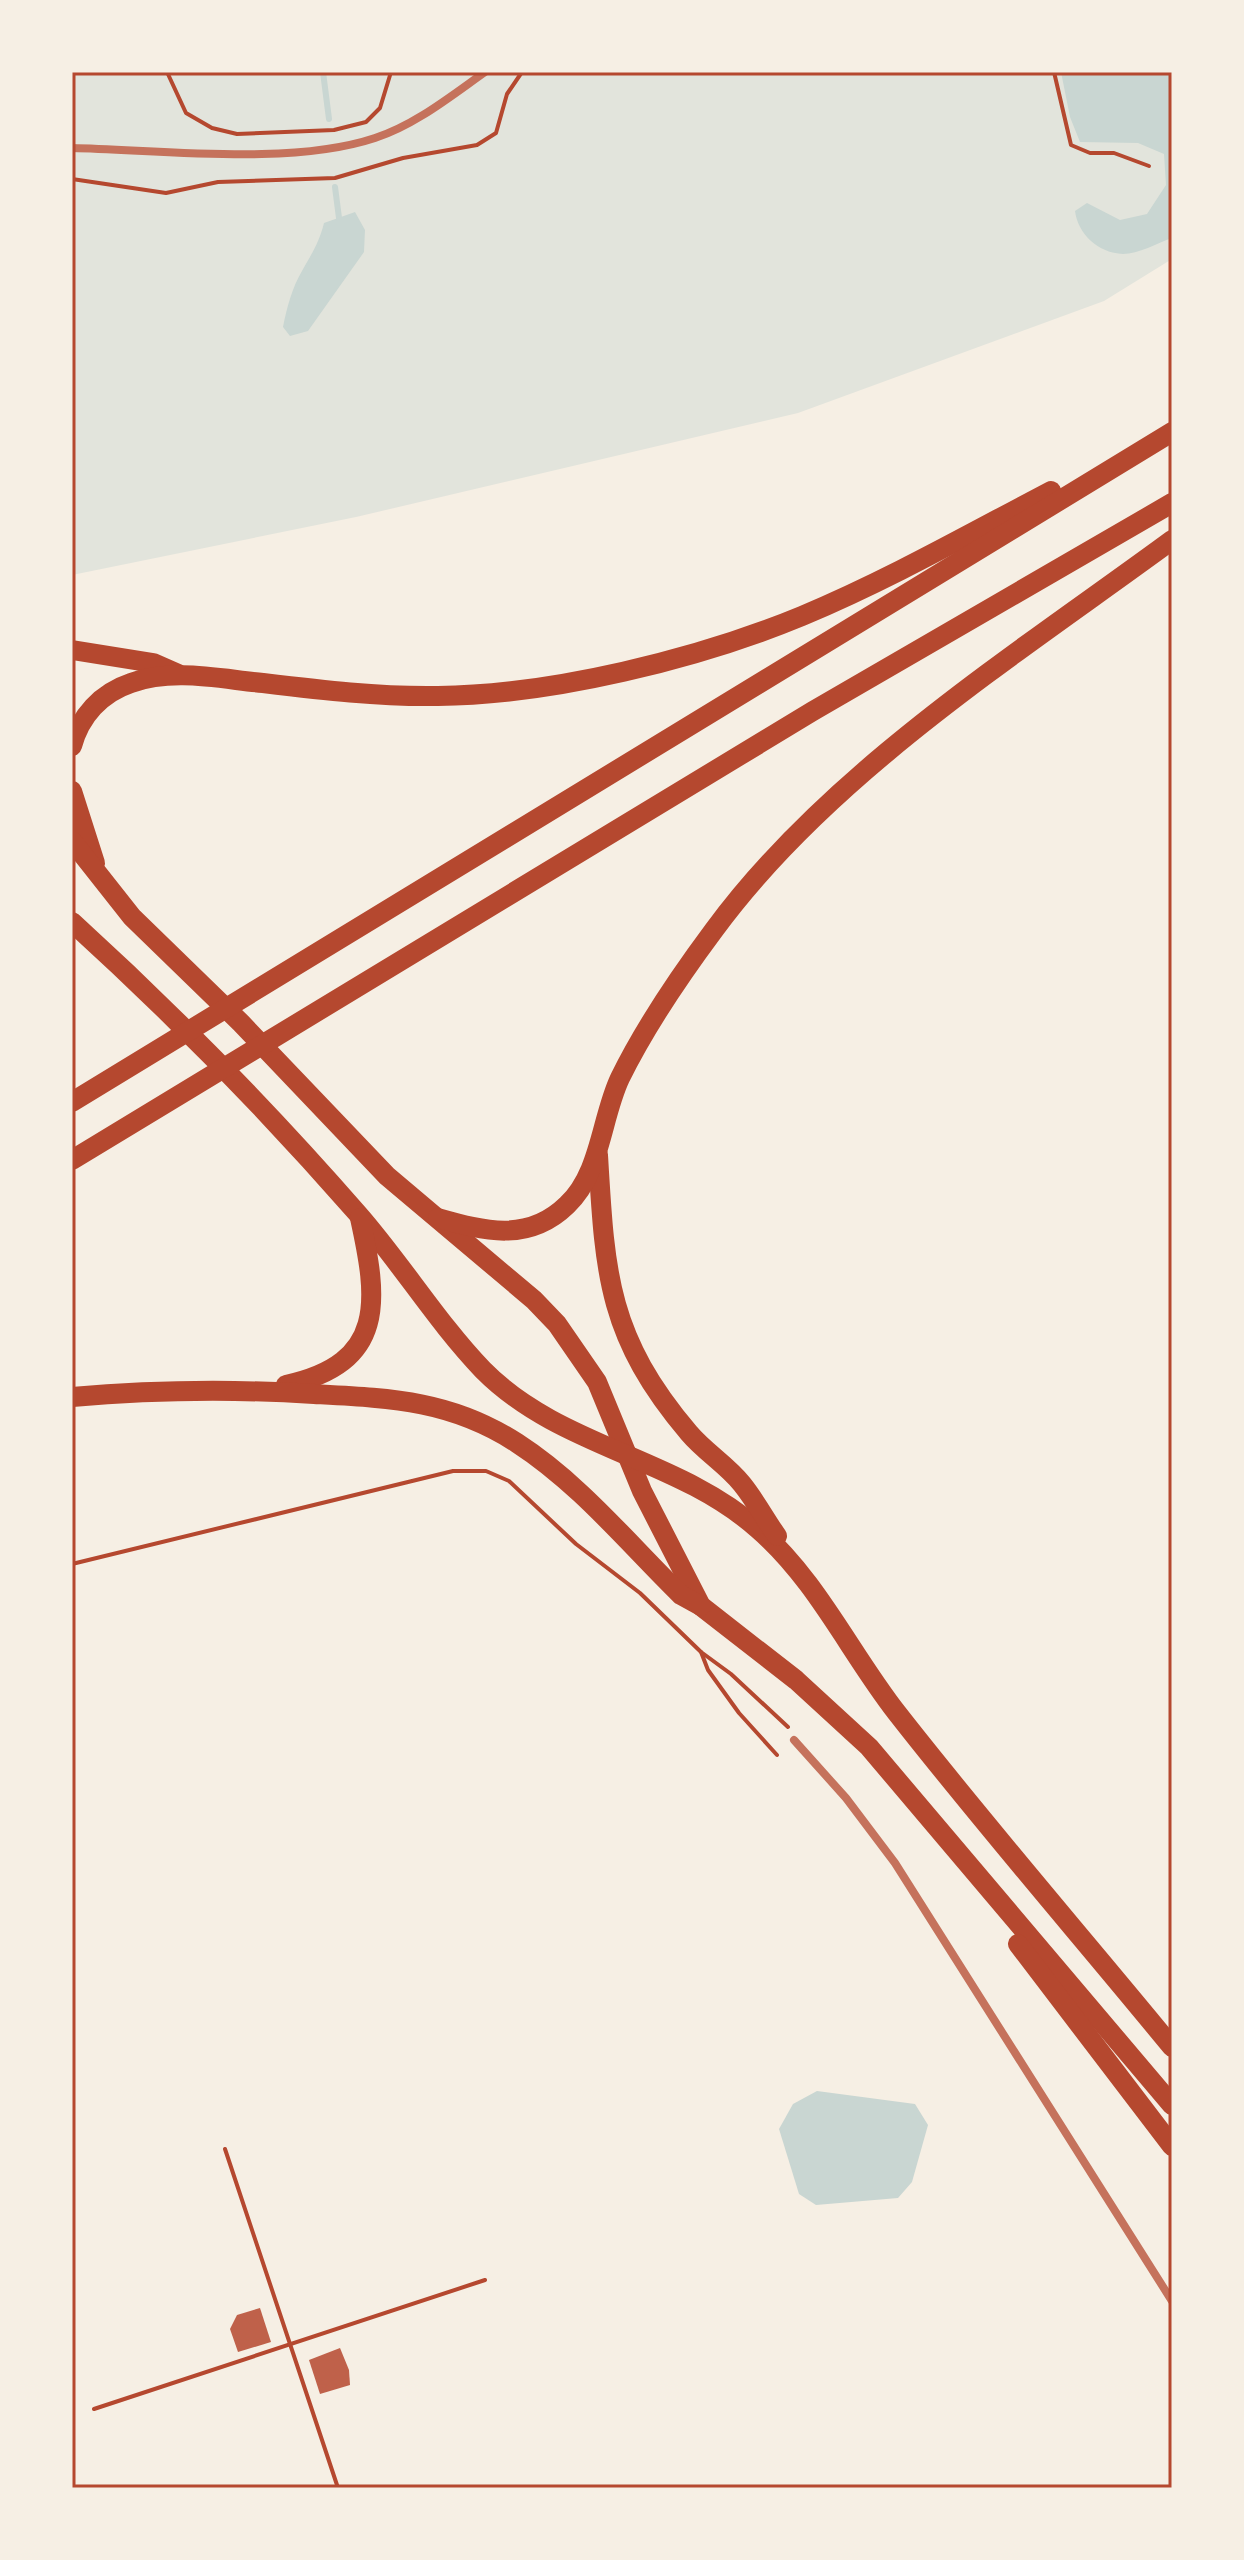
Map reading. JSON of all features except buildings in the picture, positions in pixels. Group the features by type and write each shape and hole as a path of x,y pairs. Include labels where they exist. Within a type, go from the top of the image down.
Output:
{"highway":[{"path":"72,746 78,726 90,709 110,694 132,682 178,674 369,695 440,696 509,690 654,662 710,647 801,616 890,575 1172,430"},
{"path":"72,1102 1172,430"},
{"path":"72,1160 813,711 1172,503"},
{"path":"430,1215 483,1230 526,1230 567,1206 577,1194 597,1151 618,1082 639,1042 716,926 769,865 838,797 916,729 1172,540"},
{"path":"72,650 153,663 178,674"},
{"path":"72,791 102,882"},
{"path":"72,841 132,917 345,1132 430,1215 534,1300 557,1324 597,1382 642,1491 701,1606"},
{"path":"72,922 314,1164 482,1368 513,1397 565,1430 628,1456 707,1495 755,1525 801,1572"},
{"path":"597,1151 606,1266 626,1337 639,1365 690,1434 741,1483 896,1711 1172,2047"},
{"path":"263,1390 324,1374 340,1364 364,1333 373,1289 359,1215"},
{"path":"72,1397 263,1390 398,1398 475,1420 544,1462 681,1595 701,1606 796,1680 869,1747 1172,2105"},
{"path":"944,1836 959,1873 1061,1997 1172,2146"}],"street":[{"path":"72,148 276,153 331,151 379,137 428,112 485,72"},
{"path":"794,1740 846,1798 895,1863 1172,2301"}],"path":[{"path":"167,72 186,113 212,128 237,134 334,130 366,122 380,108 391,72"},
{"path":"1054,72 1071,145 1090,153 1114,153 1149,166"},
{"path":"72,1564 453,1471 486,1471 509,1481 576,1544 640,1593 701,1652 780,1718 794,1740"},
{"path":"701,1652 708,1670 739,1713 777,1755"},
{"path":"225,2149 338,2488"},
{"path":"94,2409 485,2280"}],"shaded area":[{"path":"72,72 1172,72 1172,259 1104,301 798,413 356,517 72,575"},
{"path":"1061,72 1172,72 1172,238 1129,254 1114,253 1091,241 1080,227 1075,211 1087,203 1120,220 1147,214 1166,185 1164,154 1138,143 1080,142 1070,117"},
{"path":"355,212 365,230 364,252 308,331 290,336 283,327 290,298 324,223"},
{"path":"817,2091 915,2104 928,2125 912,2182 898,2198 816,2205 799,2194 779,2129 793,2104"}],"waterway":[{"path":"323,72 329,119"},
{"path":"335,187 339,218"}]}
